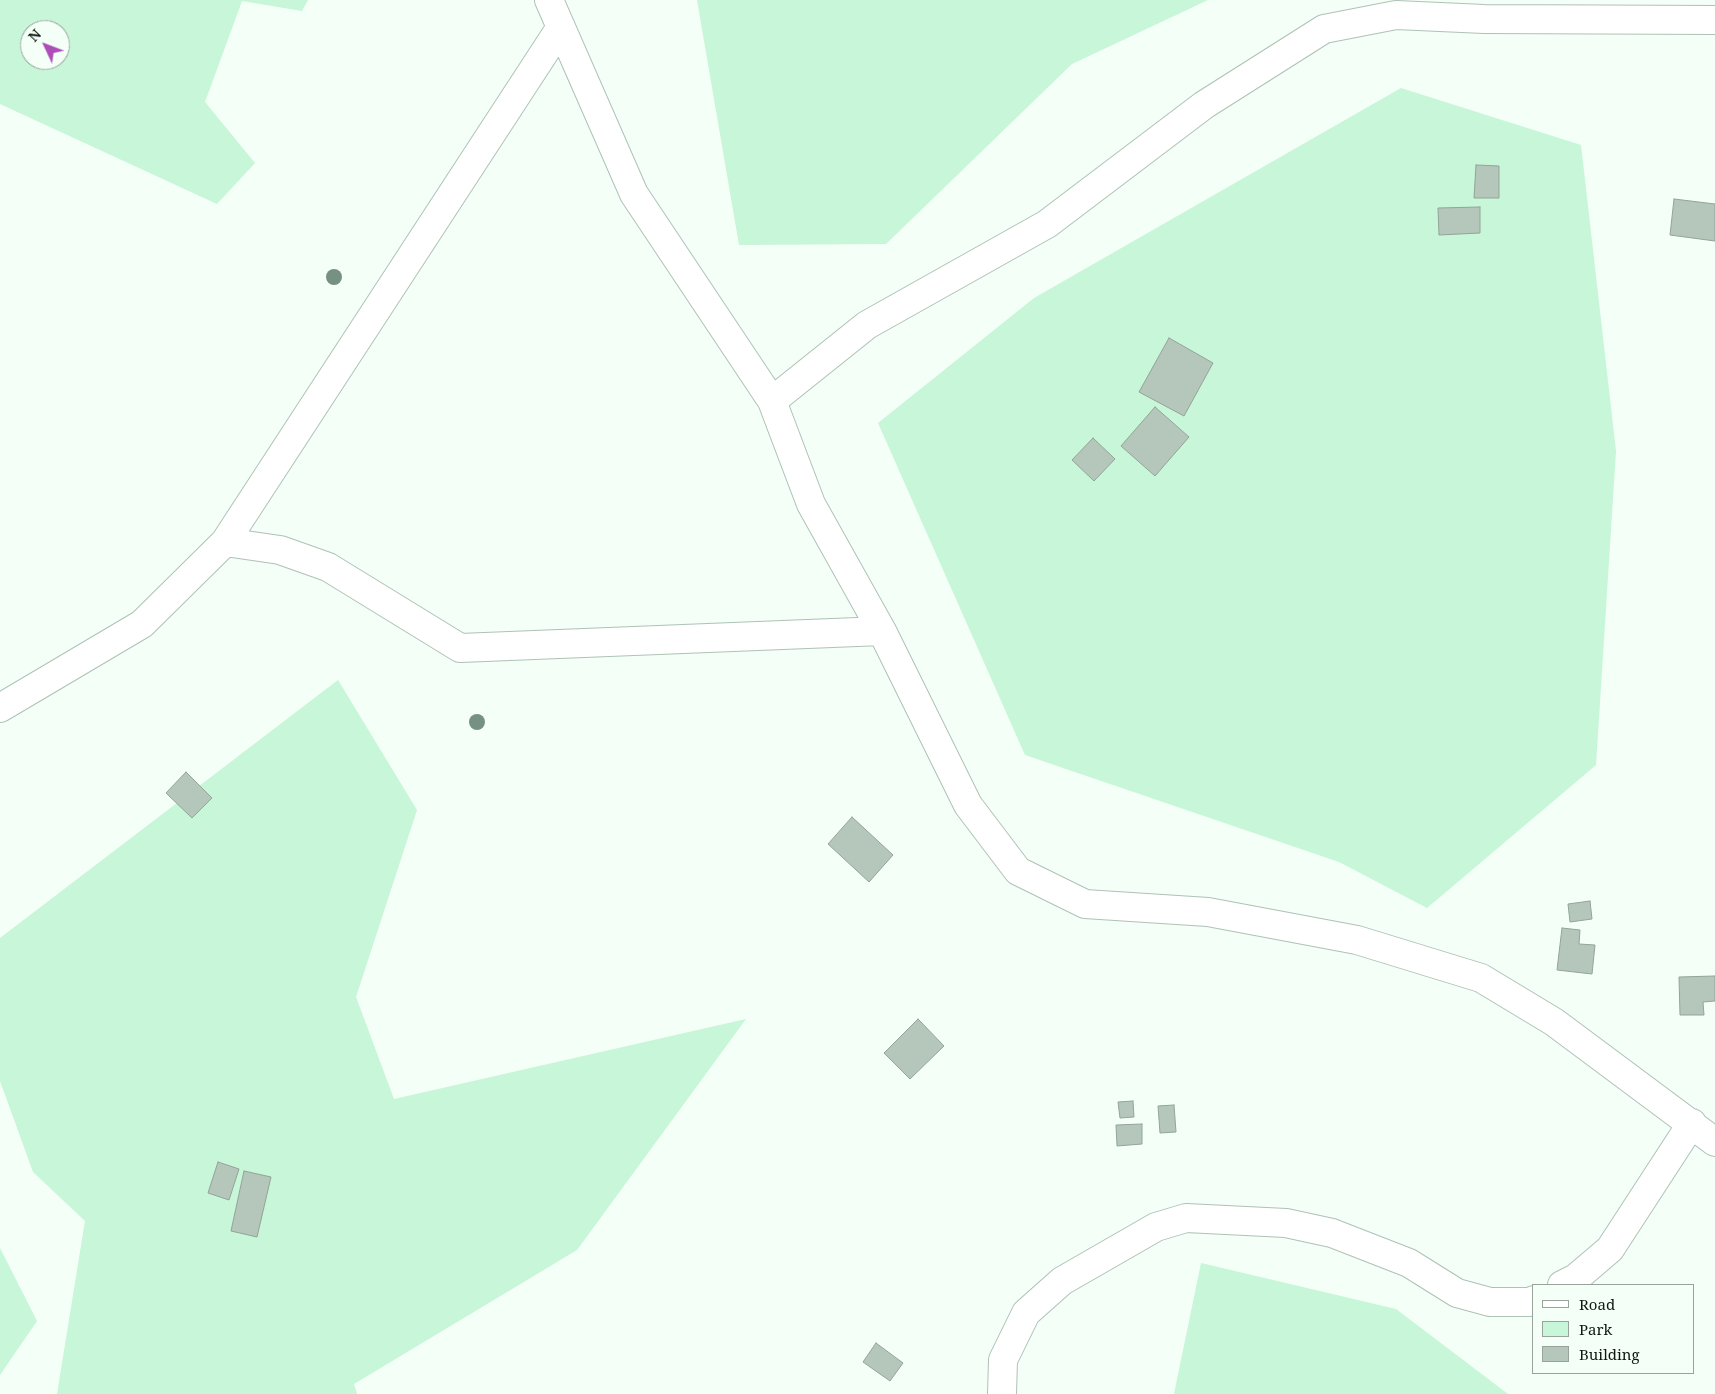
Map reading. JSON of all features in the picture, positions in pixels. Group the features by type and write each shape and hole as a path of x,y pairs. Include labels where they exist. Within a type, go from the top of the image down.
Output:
{"street":[{"path":"549,0 634,194 772,401 811,504 882,631 968,805 1018,871 1085,904 1208,912 1357,940 1481,978 1554,1022 1715,1142"},
{"path":"772,401 866,325 1047,224 1204,105 1324,29 1396,15 1484,18 1715,20"},
{"path":"0,708 142,624 225,542 561,27"},
{"path":"225,542 280,550 328,567 460,648 882,631"},
{"path":"1564,1284 1576,1278 1610,1249 1692,1123"},
{"path":"1002,1394 1003,1360 1026,1312 1062,1281 1156,1227 1186,1218 1286,1224 1332,1232 1409,1263 1457,1293 1490,1302 1532,1301"}],"green space":[{"path":"0,0 308,0 302,11 242,1 205,102 255,163 217,204 0,104"},
{"path":"697,0 1208,0 1072,64 886,244 739,245"},
{"path":"1401,88 1581,145 1616,451 1596,765 1427,908 1339,862 1025,755 878,423 1034,298"},
{"path":"338,680 417,810 356,997 394,1099 746,1019 577,1250 354,1384 357,1394 57,1394 85,1221 33,1172 0,1081 0,938"},
{"path":"0,1248 37,1321 0,1375"},
{"path":"1201,1263 1396,1309 1508,1394 1174,1394"}],"building":[{"path":"1476,165 1499,166 1499,198 1474,198"},
{"path":"1674,199 1715,204 1715,241 1670,235"},
{"path":"1480,207 1480,233 1439,235 1438,208"},
{"path":"1169,338 1213,363 1184,416 1139,392"},
{"path":"1155,407 1189,437 1155,476 1121,446"},
{"path":"1093,438 1115,459 1094,481 1072,460"},
{"path":"186,772 212,798 192,818 166,793"},
{"path":"852,817 893,855 869,882 828,844"},
{"path":"1590,901 1592,919 1570,922 1568,904"},
{"path":"1562,928 1580,930 1579,944 1595,945 1592,974 1557,970"},
{"path":"1715,976 1715,1001 1703,1002 1704,1015 1680,1015 1679,977"},
{"path":"918,1019 944,1046 910,1079 884,1053"},
{"path":"1133,1101 1134,1117 1120,1118 1118,1102"},
{"path":"1174,1105 1176,1132 1160,1133 1158,1106"},
{"path":"1142,1124 1142,1144 1117,1146 1116,1125"},
{"path":"218,1162 239,1169 229,1200 208,1193"},
{"path":"244,1171 271,1177 257,1237 231,1231"},
{"path":"876,1343 903,1363 890,1381 863,1362"}]}
